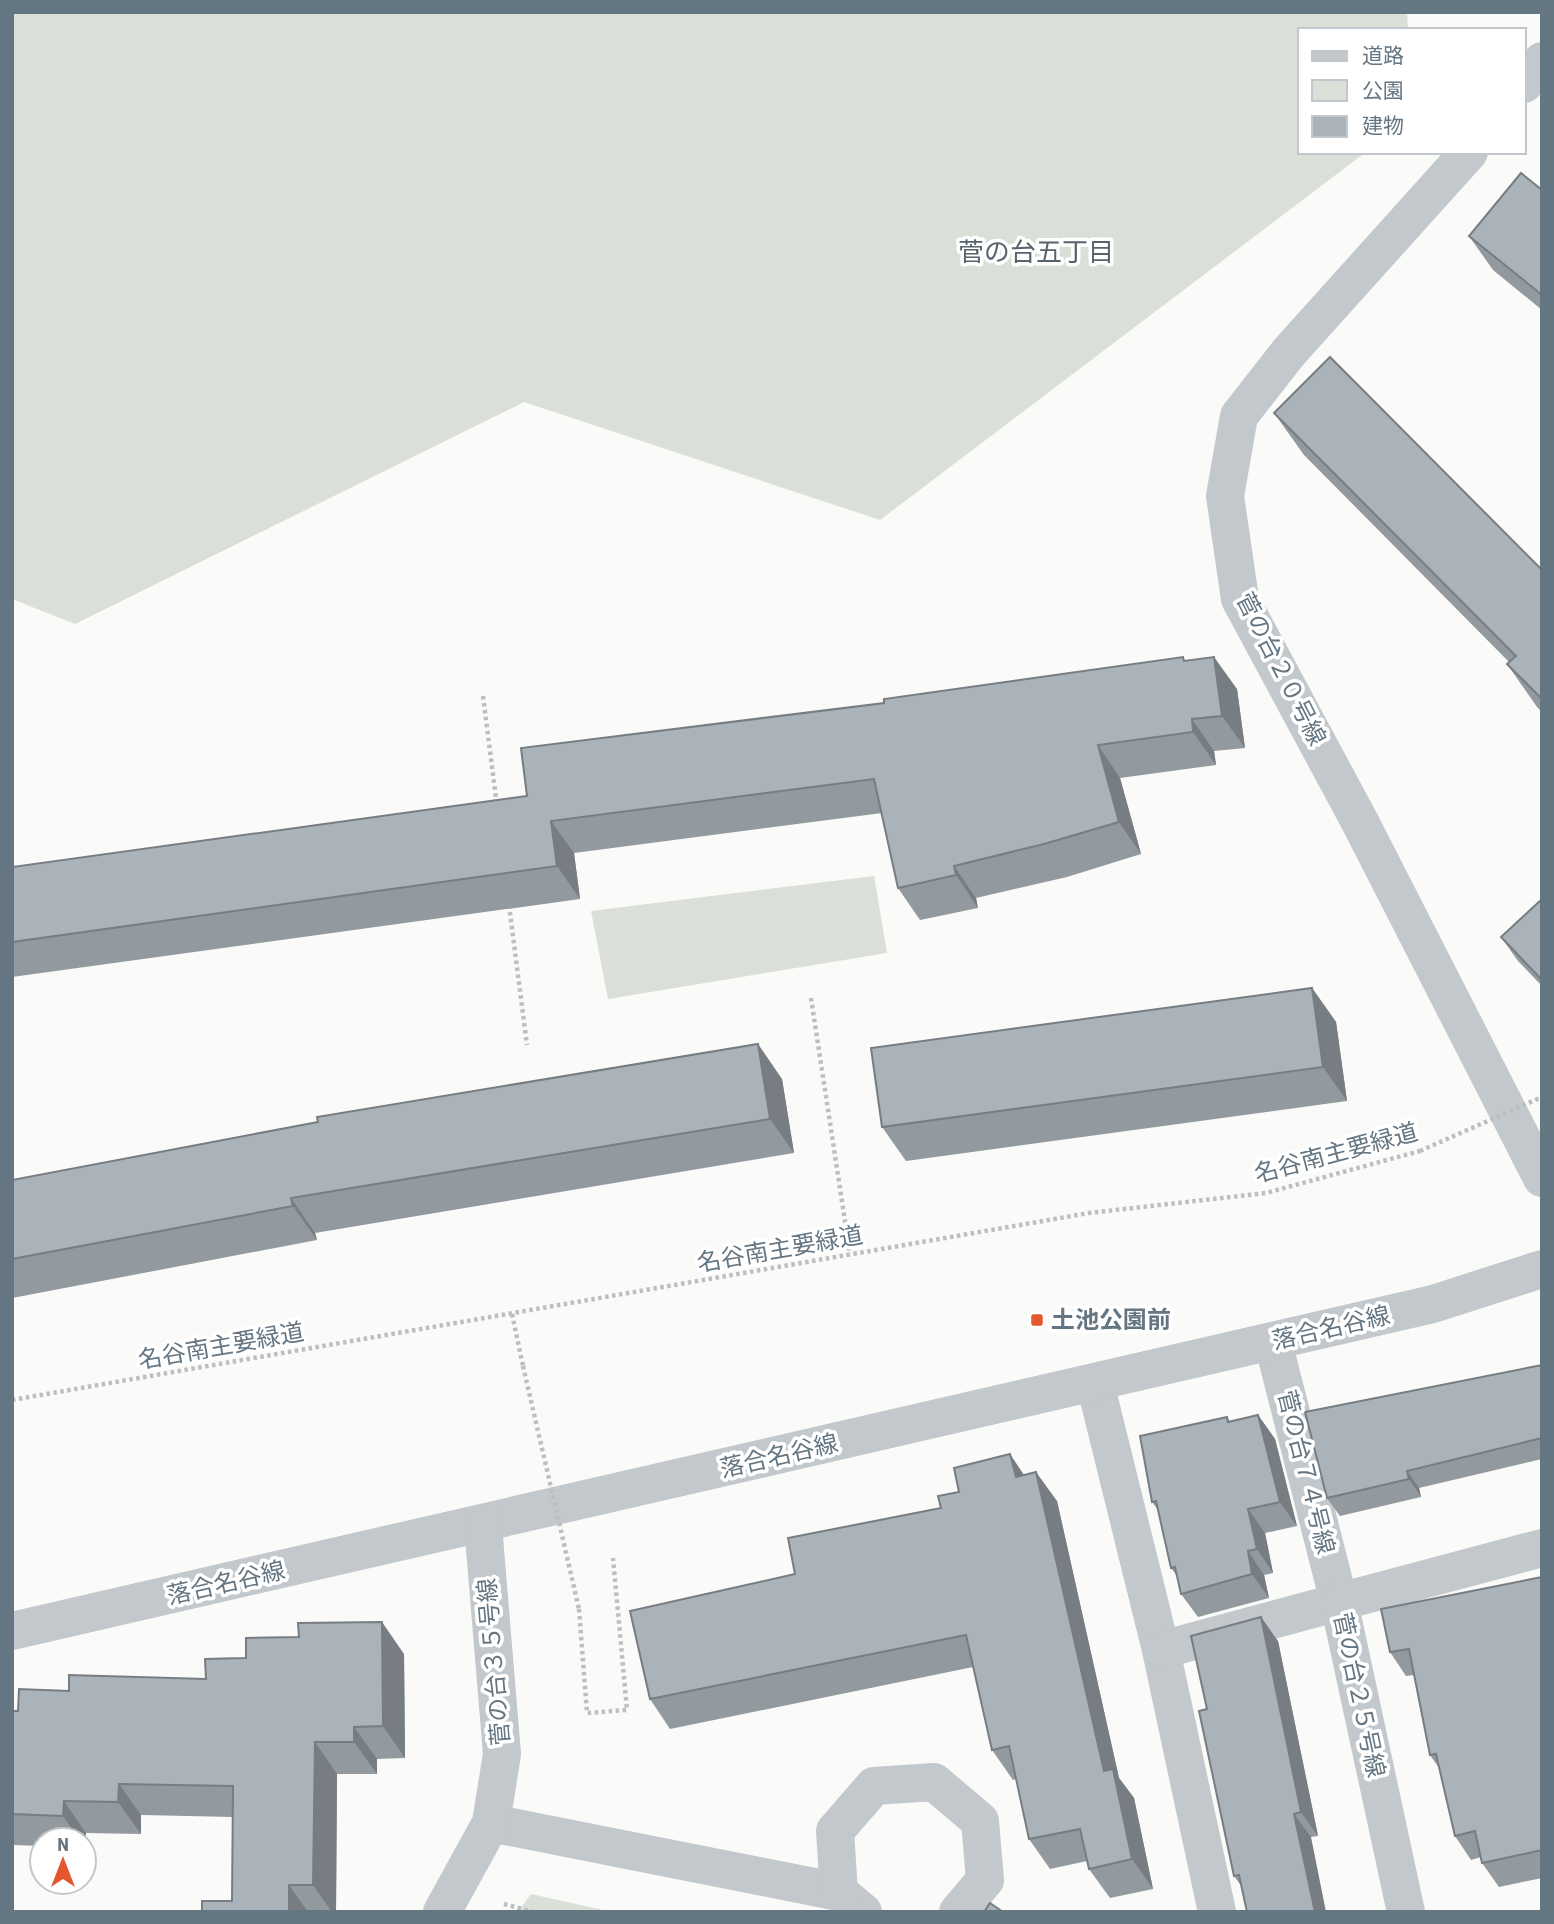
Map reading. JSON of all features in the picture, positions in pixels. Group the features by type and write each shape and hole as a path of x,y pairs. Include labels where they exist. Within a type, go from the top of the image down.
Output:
{"street":[{"path":"1526,81 1542,61"},
{"name":"菅の台２０号線","path":"1467,154 1289,352 1239,416 1225,496 1240,599 1360,822 1542,1178"},
{"name":"落合名谷線","path":"12,1632 1273,1342 1433,1304 1542,1269"},
{"name":"菅の台７４号線","path":"1273,1342 1339,1602"},
{"path":"1095,1383 1161,1650 1217,1912"},
{"name":"菅の台３５号線","path":"442,1912 491,1823 502,1754 483,1525"},
{"name":"菅の台２５号線","path":"1406,1912 1339,1602 1542,1548"},
{"path":"1161,1650 1339,1602"},
{"path":"491,1823 851,1902 835,1831 874,1786 934,1782 980,1821 985,1880 958,1912"}],"path":[{"path":"483,696 498,817"},
{"path":"508,897 527,1045"},
{"path":"811,998 850,1254"},
{"name":"名谷南主要緑道","path":"12,1401 1089,1213 1266,1193 1420,1151 1542,1097"},
{"path":"512,1314 579,1609 587,1713 627,1710 614,1558"}],"green space":[{"path":"12,12 1407,12 1408,28 1298,28 1298,154 1363,154 880,520 524,402 75,624 12,599"},
{"path":"874,876 887,953 608,999 591,911"},
{"path":"531,1894 612,1912 518,1912"}],"building":[{"path":"1521,173 1542,190 1542,295 1469,236"},
{"path":"1330,357 1542,570 1542,699 1507,664 1516,656 1274,413"},
{"path":"1183,657 1184,661 1214,657 1222,716 1192,719 1193,732 1098,745 1119,822 954,866 956,875 898,888 874,779 551,821 557,866 12,942 12,867 527,796 521,748 884,703 884,699"},
{"path":"1542,899 1542,980 1501,937"},
{"path":"1312,988 1323,1067 882,1127 871,1048"},
{"path":"758,1044 770,1119 291,1198 293,1206 12,1259 12,1180 318,1122 317,1117"},
{"path":"1542,1365 1542,1438 1407,1471 1409,1479 1327,1498 1305,1412"},
{"path":"1258,1415 1280,1502 1248,1509 1257,1549 1248,1551 1252,1574 1181,1594 1175,1567 1171,1568 1156,1501 1152,1502 1140,1436 1227,1417 1228,1422"},
{"path":"1010,1454 1016,1477 1036,1472 1104,1771 1113,1769 1132,1859 1089,1869 1080,1829 1029,1839 1009,1746 992,1750 966,1635 650,1699 630,1611 795,1574 788,1538 941,1508 938,1496 959,1492 954,1468"},
{"path":"1542,1577 1542,1850 1482,1863 1475,1831 1455,1836 1436,1754 1430,1755 1409,1649 1390,1652 1381,1609"},
{"path":"1261,1617 1301,1812 1294,1814 1315,1912 1247,1912 1239,1875 1234,1876 1199,1711 1207,1709 1191,1636"},
{"path":"382,1622 383,1726 354,1727 354,1742 315,1742 313,1885 289,1885 289,1912 202,1912 202,1901 232,1901 233,1786 119,1784 118,1802 64,1801 63,1816 12,1814 12,1711 18,1711 19,1689 69,1691 69,1675 206,1679 205,1659 246,1658 246,1638 299,1637 298,1623"},
{"path":"990,1903 1003,1912 984,1912"}],"place":[{"name":"土池公園前","path":"1037,1320"}],"district":[{"name":"菅の台五丁目","path":"1036,252"}]}
